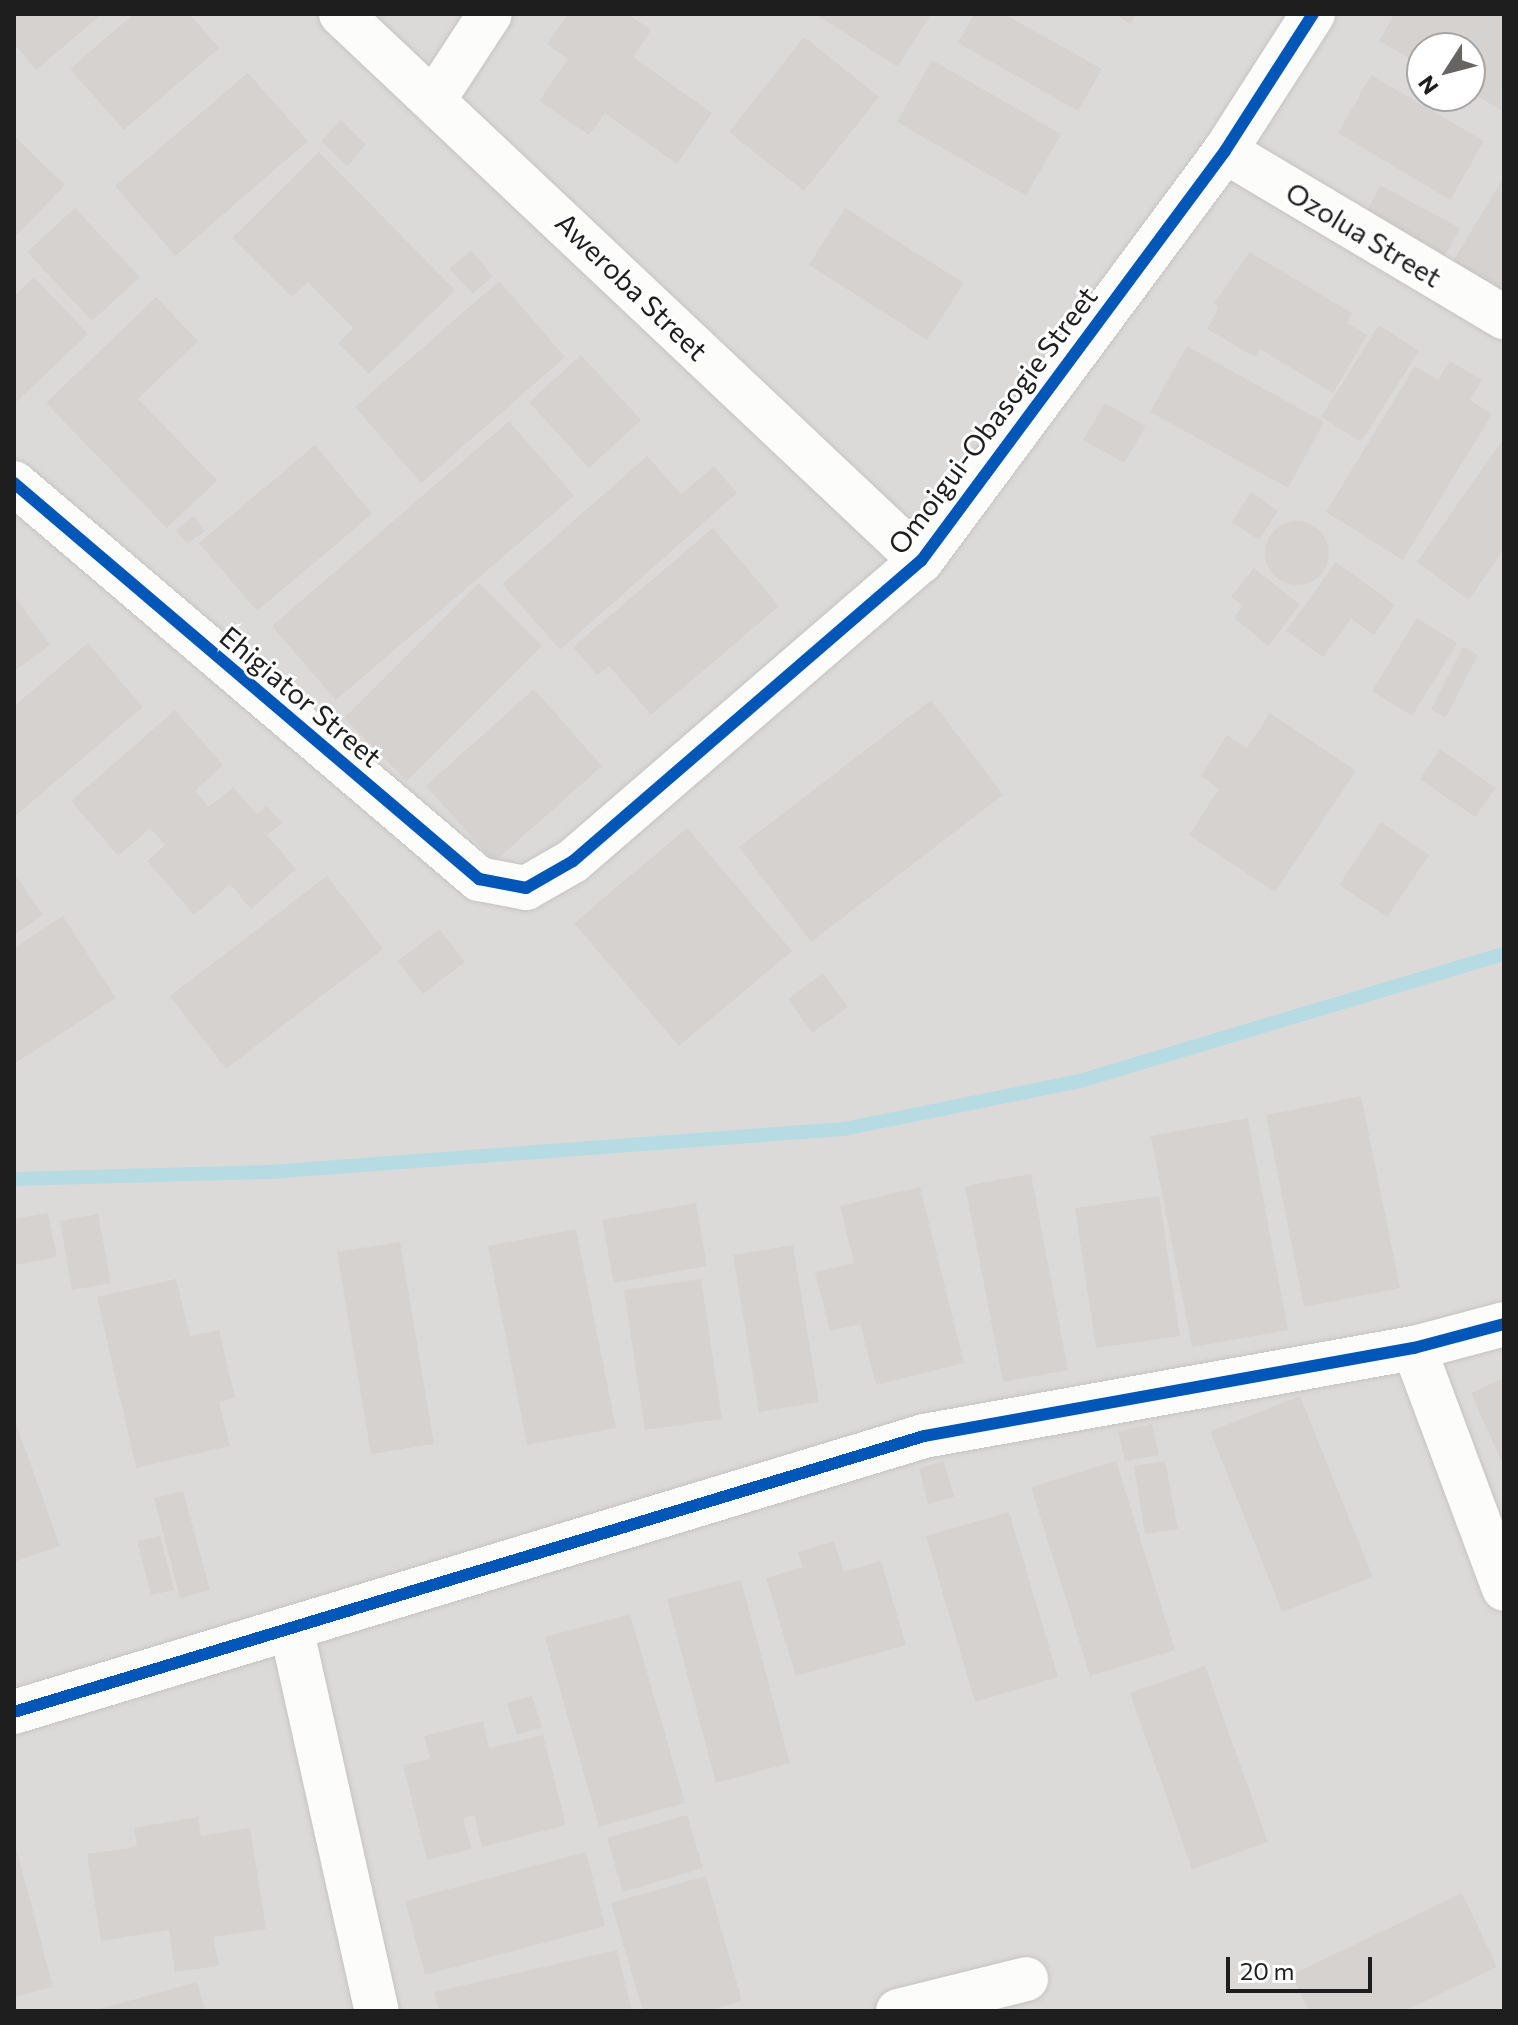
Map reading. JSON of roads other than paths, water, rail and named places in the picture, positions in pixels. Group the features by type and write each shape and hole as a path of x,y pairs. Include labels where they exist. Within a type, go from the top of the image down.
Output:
{"street":[{"name":"Aweroba Street","path":"341,14 435,98 921,561"},
{"path":"435,98 490,14"},
{"name":"Omoigui-Obasogie Street","path":"573,861 921,561 1225,151 1313,14"},
{"name":"Ozolua Street","path":"1225,151 1504,317"},
{"name":"Ehigiator Street","path":"14,483 479,879 526,888 573,861"},
{"path":"14,1712 292,1632 924,1436 1414,1348 1504,1324"},
{"path":"1414,1348 1504,1589"},
{"path":"292,1632 377,2011"},
{"path":"898,2011 1026,1979"}],"waterway":[{"path":"14,1179 269,1172 844,1129 1080,1081 1504,954"}]}
